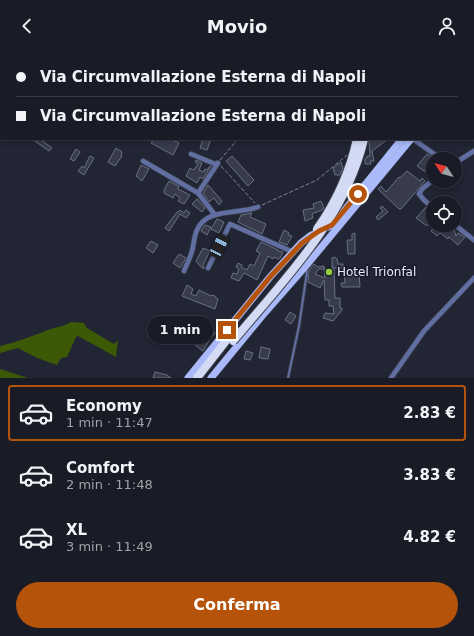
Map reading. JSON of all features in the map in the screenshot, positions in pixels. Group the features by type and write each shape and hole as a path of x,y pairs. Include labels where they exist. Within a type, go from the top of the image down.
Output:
{"highway":[{"path":"204,378 231,339 320,225 349,168 357,140"},
{"path":"197,378 316,240 329,221 355,169 364,140"}],"main road":[{"path":"188,378 270,277 310,236 335,222 401,140"},
{"path":"211,378 411,140"}],"street":[{"path":"413,140 431,152"},
{"path":"462,159 474,151"},
{"path":"191,154 214,164 218,163"},
{"path":"143,161 198,193 215,215"},
{"path":"198,193 218,163"},
{"path":"426,186 419,194 426,202"},
{"path":"184,271 190,257 198,228 206,219 215,215 258,207"},
{"path":"208,268 230,224 293,252"},
{"path":"462,231 474,240"},
{"path":"391,378 424,331 474,278"}],"lane":[{"path":"288,378 299,326 307,272 305,267"}],"path":[{"path":"237,140 218,163 258,207 317,180 350,152"}],"green space":[{"path":"71,322 84,323 87,328 114,344 118,340 116,357 78,336 76,337 67,357 61,358 57,365 37,358 18,348 0,353 0,346 64,326"},
{"path":"0,369 28,378 0,378"}],"building":[{"path":"33,140 41,140 52,148 49,151"},
{"path":"153,140 172,140 179,143 173,155 151,143"},
{"path":"203,140 211,140 207,150 200,148"},
{"path":"387,140 372,151 374,161 370,161 371,164 365,164 365,159 367,156 370,156 369,141"},
{"path":"116,148 122,152 122,156 115,166 108,162"},
{"path":"76,149 80,152 74,161 70,159"},
{"path":"426,155 426,172 417,166"},
{"path":"90,156 94,158 84,175 78,171 82,166 84,168"},
{"path":"232,156 254,180 248,186 226,161"},
{"path":"196,160 202,163 199,170 204,172 205,169 207,170 211,166 203,179 200,177 197,183 186,176 190,168 194,170 198,164 195,162"},
{"path":"341,162 343,168 340,175 335,175 333,168"},
{"path":"141,165 149,169 142,181 136,176"},
{"path":"407,171 420,181 422,178 425,181 401,209 399,209 378,189 381,186 386,192 399,177 400,178"},
{"path":"169,181 179,186 178,189 190,195 184,204 178,201 180,198 175,194 173,198 164,193"},
{"path":"208,185 222,201 219,205 214,198 209,202 203,193"},
{"path":"197,199 205,208 202,212 192,204"},
{"path":"321,201 324,208 312,214 313,218 305,221 303,210 314,208 313,204"},
{"path":"382,206 388,212 378,220 376,217 383,211 380,208"},
{"path":"426,207 426,225 416,218"},
{"path":"180,210 184,213 186,210 190,213 186,218 180,214 169,231 165,228"},
{"path":"252,213 250,217 266,224 262,234 238,222 241,215"},
{"path":"217,219 224,222 219,233 211,229"},
{"path":"205,225 211,227 207,235 201,231"},
{"path":"284,230 289,233 288,235 292,236 287,245 279,242"},
{"path":"432,232 455,232 456,236 458,233 465,237 458,245 449,237 448,239 440,233 437,236"},
{"path":"355,233 355,254 348,254 347,240 352,240 352,234"},
{"path":"151,241 158,245 153,253 146,248"},
{"path":"261,242 283,252 280,258 278,259 274,257 273,259 268,256 257,280 244,273 239,281 231,278 233,273 237,274 239,269 236,267 238,263 242,265 241,267 247,270 250,264 254,266 260,253 256,251"},
{"path":"203,248 210,251 203,265 204,269 196,261"},
{"path":"179,254 186,258 180,268 173,263"},
{"path":"335,257 338,264 343,264 343,268 332,268 332,258"},
{"path":"314,264 318,267 324,266 324,269 334,269 335,298 340,298 340,308 342,308 342,310 333,321 323,318 325,313 334,314 333,306 329,306 329,300 325,300 324,280 320,288 308,282 309,270","holes":["319,269 324,269 325,278 315,274"]},
{"path":"359,273 360,287 342,287 341,283 345,283 344,274"},
{"path":"187,285 193,289 191,294 196,296 199,290 211,296 215,296 218,299 215,309 182,296"},
{"path":"290,312 296,316 291,324 285,320"},
{"path":"206,329 215,333 203,351 195,345 200,336 202,337"},
{"path":"261,347 270,349 268,359 259,358"},
{"path":"246,351 253,353 250,360 244,359"},
{"path":"155,372 167,375 171,378 153,378"}],"place":[{"name":"Hotel Trionfal","path":"329,272"}],"route":[{"path":"227,330 270,277 302,243 310,236 332,225 358,194"}]}
